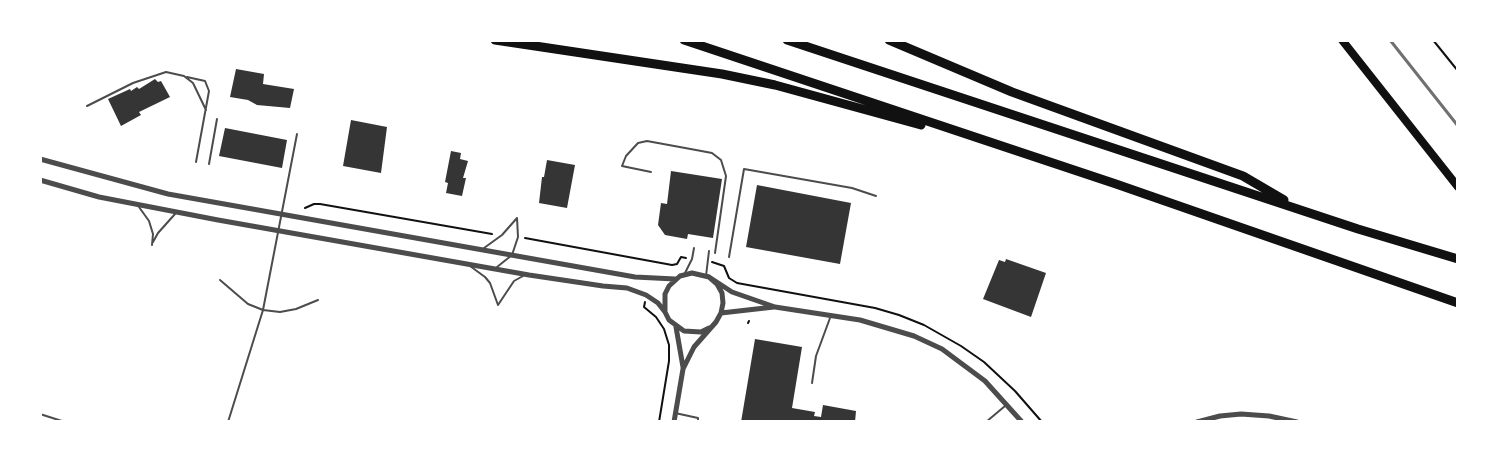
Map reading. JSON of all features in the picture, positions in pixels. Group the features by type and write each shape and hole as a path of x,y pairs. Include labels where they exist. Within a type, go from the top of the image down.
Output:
{"highway":[{"path":"495,40 722,74 775,85 983,140"},
{"path":"684,40 1116,184 1456,303"},
{"path":"787,40 1299,209 1458,259"},
{"path":"889,40 1012,92 1244,176 1299,209"}],"main road":[{"path":"1342,40 1458,187"}],"street":[{"path":"40,159 168,194 635,277 675,279 685,274 699,273 732,292 776,306 889,327 942,349 985,381 1022,422"},
{"path":"40,180 137,205 529,275 637,291 658,303 676,327 683,369"},
{"path":"674,422 683,369 694,347 721,313 722,293 717,284 707,277"},
{"path":"665,312 665,294 675,279"},
{"path":"721,313 776,306"},
{"path":"676,327 692,332 709,328"},
{"path":"1197,422 1241,414 1269,416 1296,422"}],"lane":[{"path":"87,106 133,83 166,72 205,81 209,91 196,162"},
{"path":"184,76 193,83 206,110"},
{"path":"209,164 217,118"},
{"path":"228,422 264,310 297,134"},
{"path":"651,172 622,166 626,156 638,142 647,141 712,153 721,160 726,176 715,253"},
{"path":"729,257 744,169 852,188 876,196"},
{"path":"137,205 149,221 153,234 152,245 158,233 176,212"},
{"path":"480,250 502,235 517,218 518,237 512,255 494,268"},
{"path":"685,274 694,248"},
{"path":"707,277 709,251"},
{"path":"468,264 490,283 498,305 514,281 529,275"},
{"path":"220,280 248,304 264,310 280,312 296,309 318,300"},
{"path":"812,383 816,356 831,315"},
{"path":"986,422 1007,404"},
{"path":"40,414 65,422"},
{"path":"675,414 699,418 698,422"}],"path":[{"path":"1433,40 1458,71"},
{"path":"305,208 320,204 492,234"},
{"path":"525,238 674,265 681,257 686,258"},
{"path":"651,268 652,261"},
{"path":"712,262 724,266 729,278 737,283 875,308 924,325 984,362 1015,391 1042,422"},
{"path":"645,300 644,307 660,323 669,345 669,361 659,422"}],"building":[{"path":"236,69 264,74 263,84 294,89 290,108 257,105 248,100 230,97"},
{"path":"155,79 158,82 161,81 170,97 139,112 141,115 121,126 108,99 130,89 131,91 137,87 139,89"},
{"path":"351,120 387,127 381,173 343,166"},
{"path":"225,128 287,140 282,168 219,156"},
{"path":"451,151 461,153 460,159 468,161 463,178 466,178 462,196 446,193 448,183 445,182"},
{"path":"547,160 575,165 567,208 539,203 542,177 544,177"},
{"path":"671,171 722,179 713,238 688,234 687,239 665,235 658,225 661,203 667,204"},
{"path":"757,185 851,203 840,264 746,247"},
{"path":"1006,259 1046,273 1031,317 983,299 999,260 1005,262"},
{"path":"755,339 802,347 792,408 815,412 814,416 821,417 823,405 856,411 855,422 741,422"}],"railway":[{"path":"1390,40 1458,126"}]}
